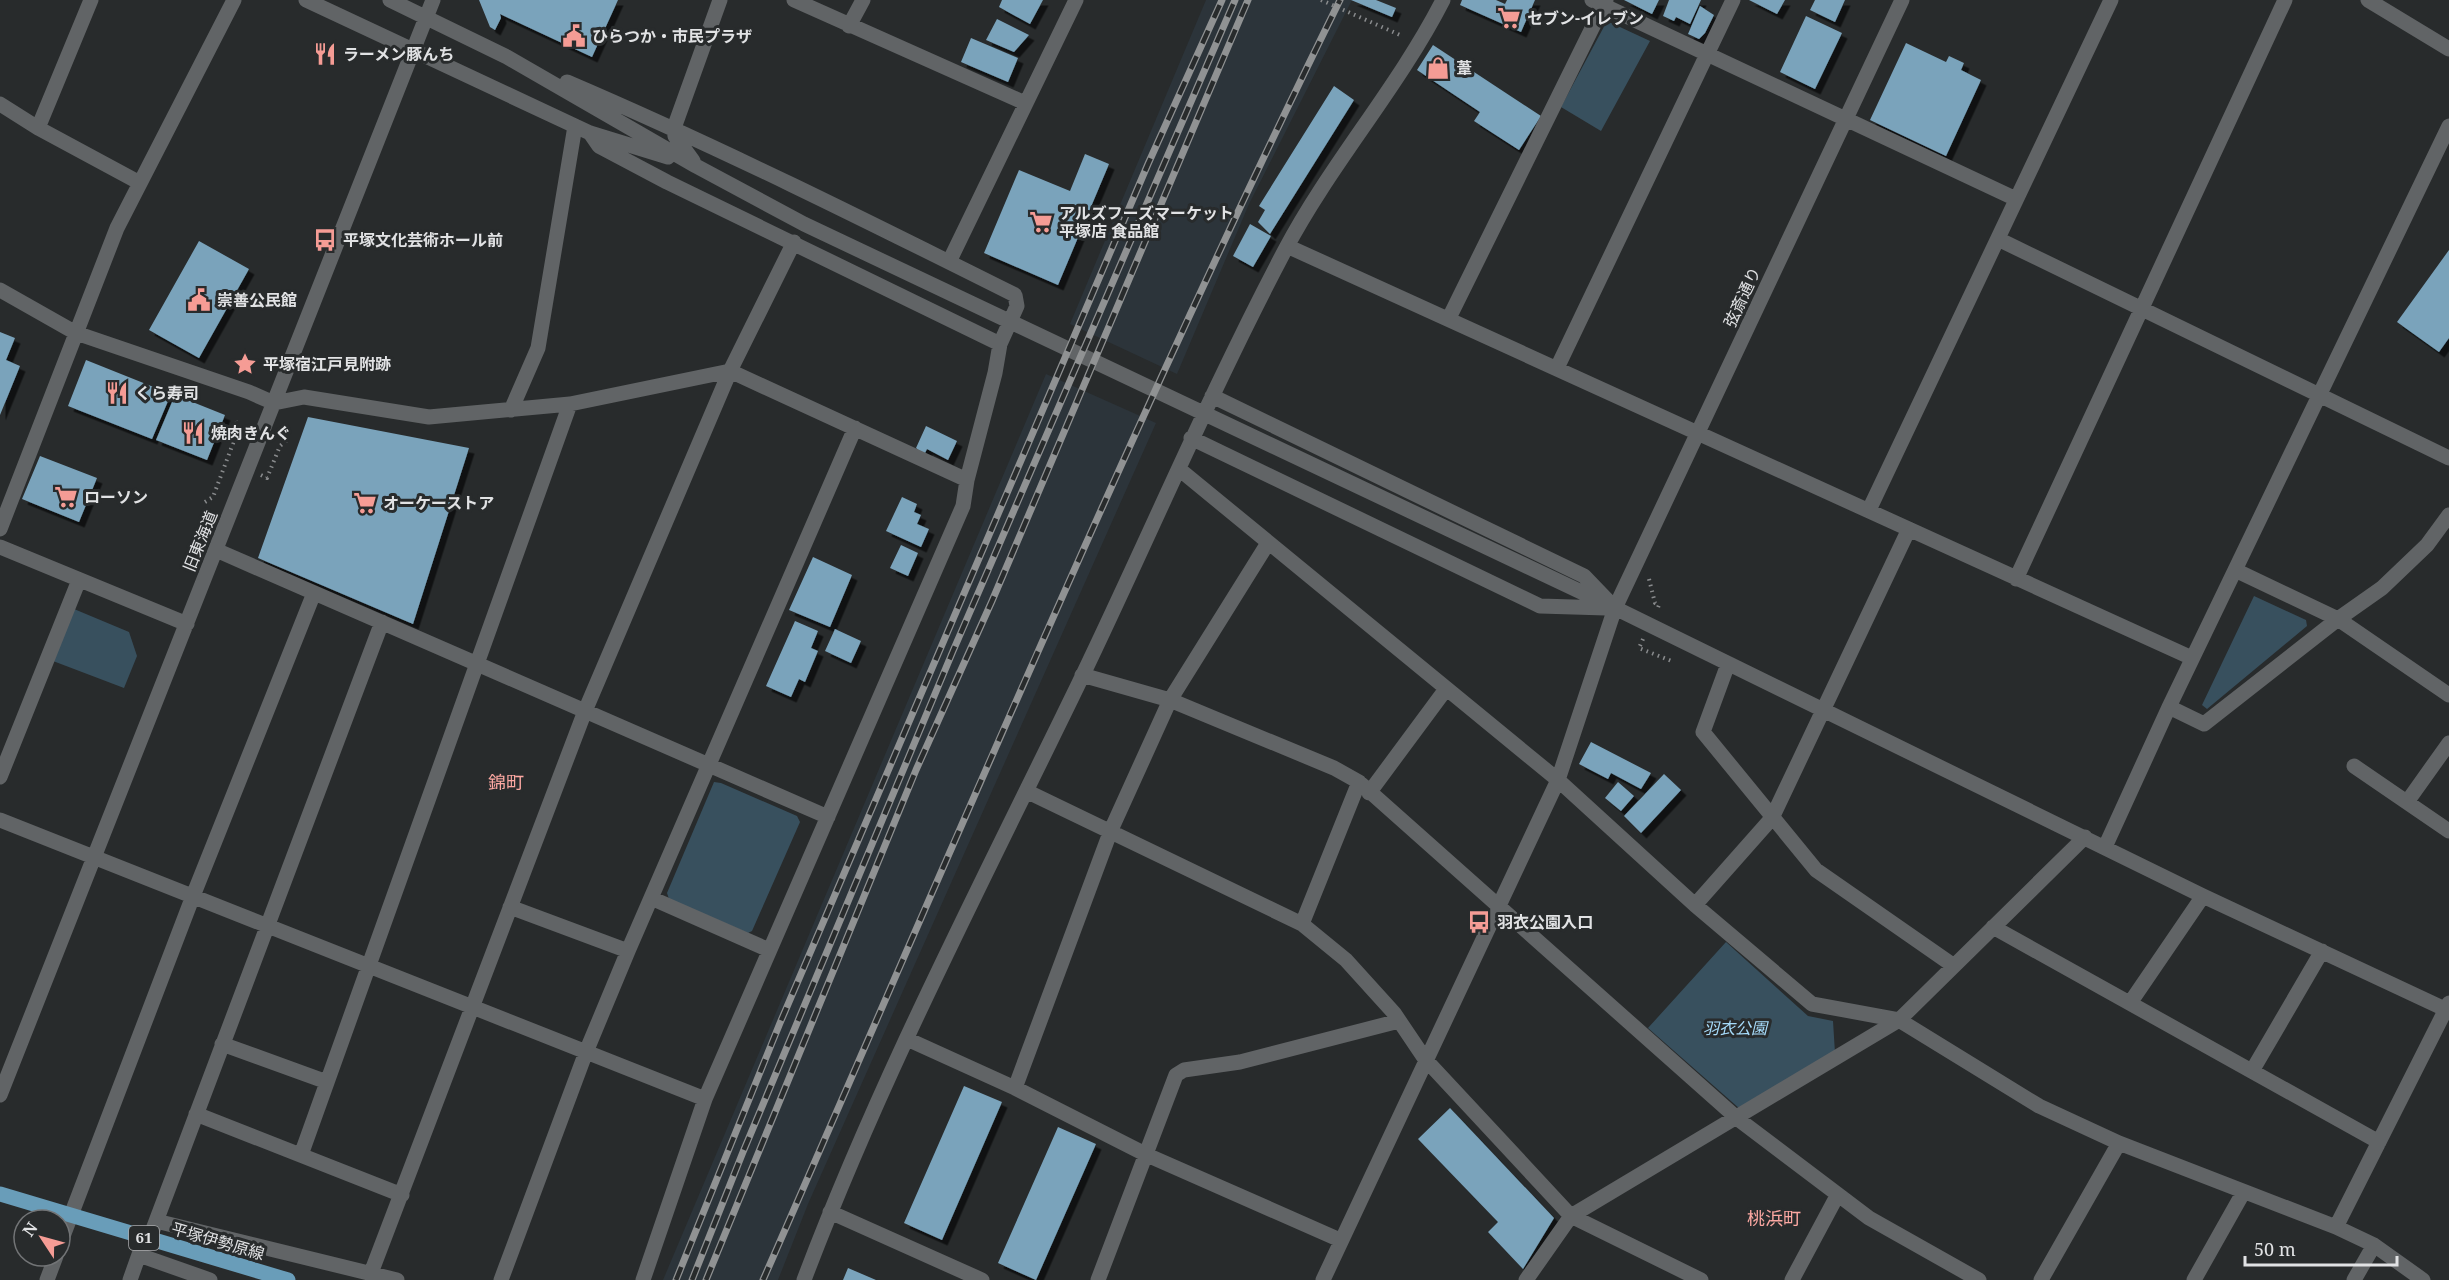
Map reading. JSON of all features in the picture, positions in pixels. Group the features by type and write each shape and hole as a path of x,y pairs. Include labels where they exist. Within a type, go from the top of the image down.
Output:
{"main road":[{"name":"平塚伊勢原線","path":"0,1194 50,1208"},
{"name":"平塚伊勢原線","path":"72,1214 288,1280"}],"street":[{"path":"38,128 92,0"},
{"path":"0,529 117,228 234,0"},
{"path":"306,0 590,133 696,166"},
{"path":"390,0 507,57 675,128 1015,295 1017,306 1000,344 995,373 966,480 963,506 705,1099 643,1280"},
{"name":"旧東海道","path":"0,1095 433,0"},
{"path":"696,166 675,136 675,128 720,0"},
{"path":"794,0 1025,103"},
{"path":"849,26 863,0"},
{"path":"949,262 1076,0"},
{"path":"804,1280 830,1212 907,1040 1083,675 1179,469 1191,438 1287,246 1443,0"},
{"path":"1557,368 1733,0"},
{"name":"弦斎通り","path":"1323,1280 1425,1059 1500,908 1558,780 1615,608 1902,0"},
{"path":"1869,510 2111,0"},
{"path":"2016,579 2144,308 2285,0"},
{"path":"2368,0 2449,49"},
{"path":"1449,318 1601,2 1845,121 2016,199"},
{"path":"507,57 696,166 804,224 1615,608 2203,896 2448,1008 2336,1227"},
{"path":"0,104 38,128 140,183"},
{"path":"511,410 538,348 575,126"},
{"path":"2105,847 2192,658 2449,126"},
{"path":"590,133 599,146 1000,344"},
{"path":"1998,238 2449,458"},
{"path":"371,1273 585,711 730,371 794,242"},
{"path":"1287,246 2192,658"},
{"path":"0,290 76,333 249,392 274,403 304,397 429,417 570,404 730,371 966,480"},
{"path":"1212,396 1584,576 1615,608"},
{"path":"300,1155 570,404"},
{"path":"501,1280 586,1052 855,428"},
{"path":"1191,438 1540,606 1615,608"},
{"path":"1179,469 1558,780 1695,904 1812,1004 1899,1020 2039,1106 2119,1143 2243,1193 2336,1227 2374,1245 2423,1280"},
{"path":"2169,707 2204,724 2338,619 2382,588 2427,545 2449,515"},
{"path":"1695,904 1772,818 1908,529"},
{"path":"1015,1088 1111,830 1170,700 1268,543"},
{"path":"0,548 187,624"},
{"path":"216,550 828,817"},
{"path":"2235,570 2338,619 2449,695"},
{"path":"0,777 79,580"},
{"path":"72,1211 193,896 314,593"},
{"path":"130,1280 139,1255 156,1221 382,622"},
{"path":"1728,664 1703,732 1816,870 1954,966"},
{"path":"1083,675 1170,700 1334,768 1364,787 1738,1119 1869,1218 1978,1280"},
{"path":"1302,924 1364,787 1446,689"},
{"path":"2407,802 2449,743"},
{"path":"2354,766 2449,831"},
{"path":"1026,791 1302,924 1346,960 1399,1021 1425,1059 1571,1216 1701,1280"},
{"path":"0,820 705,1099"},
{"path":"1526,1280 1571,1216 1738,1119 1899,1020 2085,837"},
{"path":"2130,1003 2203,896"},
{"path":"651,898 769,950"},
{"path":"510,907 628,951"},
{"path":"1993,927 2379,1142"},
{"path":"2252,1071 2322,951"},
{"path":"1098,1280 1176,1075 1184,1070 1240,1062 1399,1021"},
{"path":"907,1040 1015,1088 1147,1155 1340,1240"},
{"path":"222,1044 327,1082"},
{"path":"196,1114 402,1195"},
{"path":"2041,1280 2119,1143"},
{"path":"2194,1280 2243,1193"},
{"path":"1792,1280 1838,1196"},
{"path":"830,1212 981,1280"},
{"path":"156,1221 397,1280"},
{"path":"2354,1280 2374,1245"},
{"path":"139,1255 210,1280"}],"path":[{"path":"1321,0 1400,35"},
{"path":"205,502 213,496 238,430 236,421"},
{"path":"267,478 280,446 287,440"},
{"path":"1648,579 1654,603 1659,605"},
{"path":"1639,648 1674,662"}],"shaded area":[{"path":"1206,0 1352,0 1249,204 1177,374 1070,324"},
{"path":"1046,374 1156,423 808,1204 778,1280 663,1280"}],"green space":[{"path":"1607,21 1650,41 1601,131 1561,107"},
{"path":"2254,596 2306,620 2307,626 2207,709 2202,705"},
{"path":"74,609 129,632 137,656 124,688 53,661"},
{"path":"714,782 797,816 800,822 752,931 748,933 669,899 667,893"},
{"name":"羽衣公園","path":"1726,942 1808,1016 1833,1021 1835,1053 1740,1109 1648,1028"}],"building":[{"name":"ひらつか・市民プラザ","path":"479,0 618,0 592,57 500,14 501,18 495,30 490,27"},
{"path":"1002,0 1043,0 1030,24 999,7"},
{"path":"1351,0 1376,0 1396,8 1392,17"},
{"name":"セブン-イレブン","path":"1462,0 1496,0 1505,4 1507,0 1535,0 1521,32 1460,5"},
{"path":"1624,0 1659,0 1652,14"},
{"path":"1669,0 1701,0 1690,24 1676,17 1674,21 1663,16"},
{"path":"1749,0 1785,0 1777,14"},
{"path":"1815,0 1845,0 1835,22 1810,10"},
{"path":"1700,6 1714,15 1705,33 1699,39 1688,34"},
{"path":"1806,16 1842,33 1815,89 1780,72"},
{"path":"997,19 1029,35 1014,52 986,40"},
{"path":"971,38 1018,58 1008,82 961,62"},
{"path":"1906,43 1946,62 1949,56 1964,63 1961,70 1981,80 1946,156 1870,120"},
{"path":"1433,45 1541,116 1519,150 1474,121 1480,112 1417,70"},
{"path":"1334,86 1354,100 1270,234 1258,222 1265,210 1259,206"},
{"name":"アルズフーズマーケット 平塚店 食品館","path":"1085,154 1109,164 1058,285 984,253 1019,170 1070,191"},
{"path":"1250,224 1271,236 1253,267 1233,256"},
{"name":"崇善公民館","path":"199,241 249,269 199,358 149,330"},
{"path":"2449,250 2449,338 2439,352 2397,322"},
{"path":"0,332 15,338 6,360 20,366 0,415"},
{"path":"86,360 171,394 152,439 68,406"},
{"path":"175,395 225,415 207,460 156,440"},
{"name":"オーケーストア","path":"308,417 469,448 413,624 258,558"},
{"path":"926,426 957,441 948,460 927,449 924,455 916,448"},
{"path":"40,456 97,478 79,522 22,499"},
{"path":"902,497 917,504 914,512 921,515 917,524 929,529 921,547 886,531"},
{"path":"901,545 918,553 908,576 890,568"},
{"path":"813,557 852,575 830,627 789,610"},
{"path":"795,621 818,631 811,648 818,651 805,682 799,679 791,697 766,686"},
{"path":"835,629 861,641 851,663 825,651"},
{"path":"1591,742 1651,773 1641,789 1611,773 1608,779 1579,764"},
{"path":"1664,774 1681,790 1641,833 1624,816"},
{"path":"1618,782 1634,796 1621,811 1605,798"},
{"path":"964,1086 1002,1102 942,1240 904,1223"},
{"path":"1450,1108 1554,1218 1523,1269 1488,1232 1498,1222 1418,1139"},
{"path":"1058,1127 1096,1144 1036,1280 998,1263"},
{"path":"848,1268 876,1280 843,1280"}],"railway":[{"path":"676,1280 780,1023 1148,164 1222,0"},
{"path":"692,1280 743,1152 953,651 1235,0"},
{"path":"706,1280 916,770 992,601 1248,0"},
{"path":"763,1280 1116,477 1263,158 1340,0"}],"place":[{"name":"セブン-イレブン","path":"1509,18"},
{"name":"ひらつか・市民プラザ","path":"574,36"},
{"name":"ラーメン豚んち","path":"325,54"},
{"name":"葦","path":"1438,68"},
{"name":"アルズフーズマーケット 平塚店 食品館","path":"1041,222"},
{"name":"平塚文化芸術ホール前","path":"325,240"},
{"name":"崇善公民館","path":"199,300"},
{"name":"平塚宿江戸見附跡","path":"245,364"},
{"name":"くら寿司","path":"117,393"},
{"name":"焼肉きんぐ","path":"193,433"},
{"name":"ローソン","path":"66,497"},
{"name":"オーケーストア","path":"365,503"},
{"name":"羽衣公園入口","path":"1479,922"}],"district":[{"name":"錦町","path":"506,783"},
{"name":"桃浜町","path":"1774,1219"}]}
